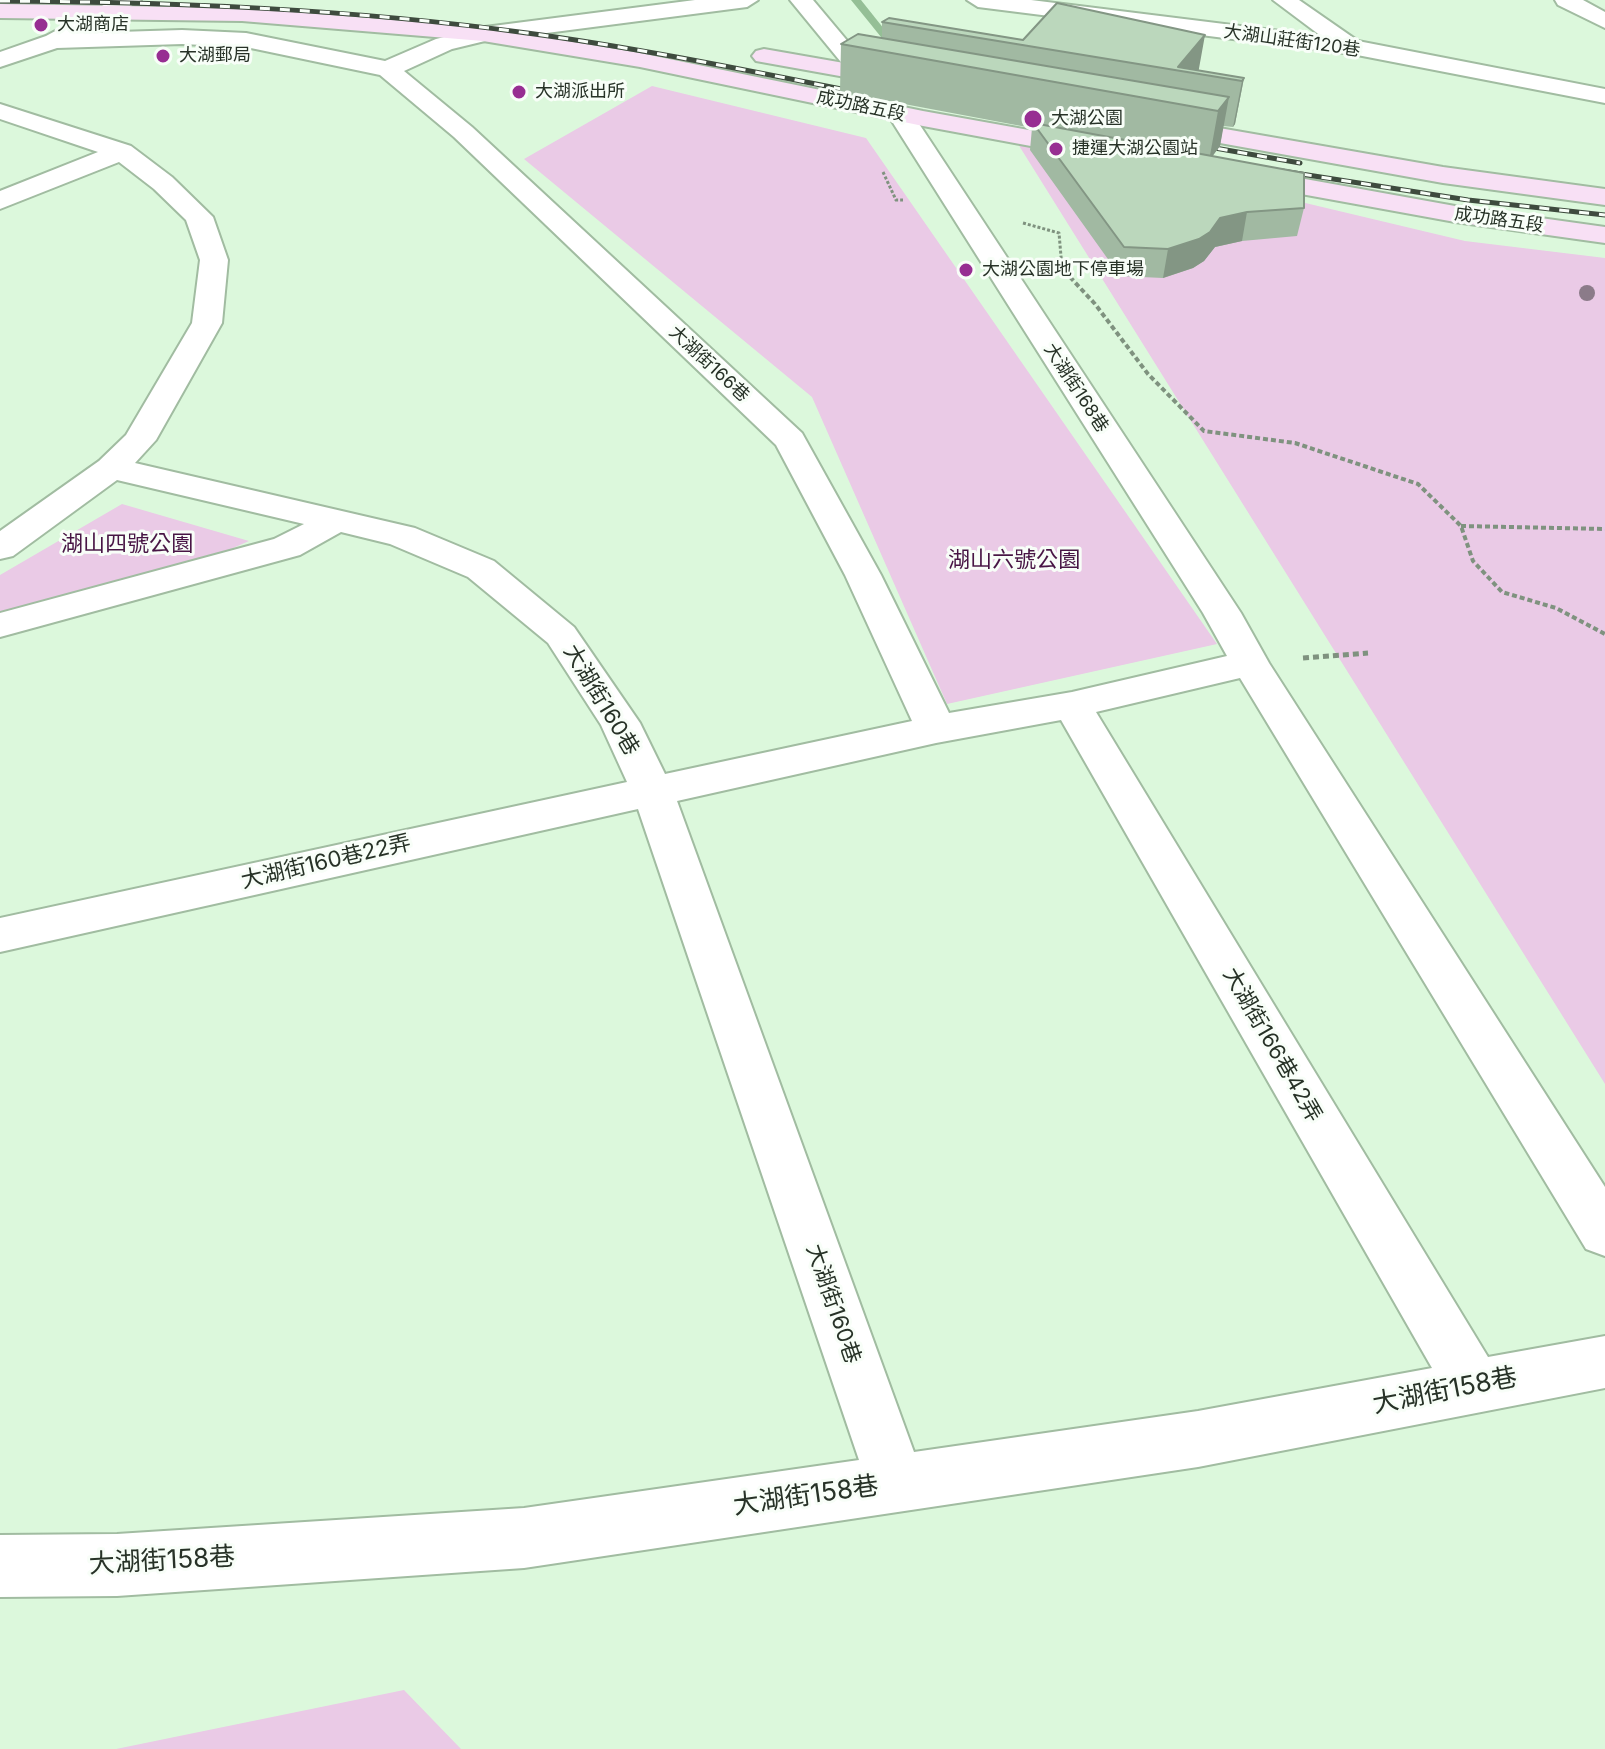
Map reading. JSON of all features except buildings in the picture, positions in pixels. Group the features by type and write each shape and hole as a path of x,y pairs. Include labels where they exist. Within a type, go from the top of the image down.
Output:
{"main road":[{"name":"成功路五段","path":"0,11 122,5 242,14 487,22 637,59 901,115 1119,154"},
{"path":"565,22 643,35"},
{"name":"成功路五段","path":"737,52 924,84"},
{"name":"成功路五段","path":"1143,123 1443,175 1605,197"},
{"name":"成功路五段","path":"1226,173 1455,214 1605,235"}],"street":[{"path":"54,41 182,37 246,40 388,69 487,22 565,22 747,0"},
{"path":"801,0 862,73"},
{"name":"大湖山莊街120巷","path":"978,0 1352,47 1605,96"},
{"path":"1284,0 1352,47"},
{"path":"1566,0 1605,21"},
{"path":"1,59 54,41 122,5"},
{"name":"大湖街166巷","path":"388,69 463,132 790,440 863,575 936,729"},
{"path":"0,111 122,152 163,183 199,217 214,260 207,323 139,440 111,468 0,548"},
{"name":"大湖街168巷","path":"901,115 1222,613 1250,663 1605,1233"},
{"path":"0,201 122,152"},
{"name":"大湖街160巷","path":"111,468 402,536 481,569 561,635 620,723 652,790 896,1483"},
{"path":"0,625 287,547 334,522"},
{"name":"大湖街160巷22弄","path":"0,935 936,729 1072,705 1250,663"},
{"name":"大湖街166巷42弄","path":"1072,705 1473,1385"},
{"name":"大湖街158巷","path":"0,1566 117,1565 524,1538 1198,1439 1605,1362"}],"path":[{"path":"878,162 896,200 957,204 1059,233 1062,268 1095,304 1148,374 1204,431 1295,443 1418,484 1461,526 1473,561 1502,592 1556,608 1605,634"},
{"path":"1461,526 1605,529"},
{"path":"1250,663 1368,653"}],"green space":[{"name":"湖山六號公園","path":"652,86 866,138 1217,644 947,704 812,397 524,159"},
{"name":"大湖公園","path":"1018,144 1297,201 1465,241 1605,258 1605,1084"},
{"name":"湖山四號公園","path":"122,504 249,541 208,559 0,617 0,575"},
{"path":"404,1690 461,1749 116,1749"}],"waterway":[{"path":"856,0 897,51"}],"railway":[{"path":"0,1 264,8 396,18 611,46 861,93"},
{"path":"1198,145 1300,163"},
{"path":"1282,171 1468,200 1605,215"}],"place":[{"name":"大湖商店","path":"41,25"},
{"name":"大湖郵局","path":"163,56"},
{"name":"大湖派出所","path":"519,92"},
{"name":"大湖公園","path":"1033,119"},
{"name":"捷運大湖公園站","path":"1056,149"},
{"name":"大湖公園地下停車場","path":"966,270"}]}
